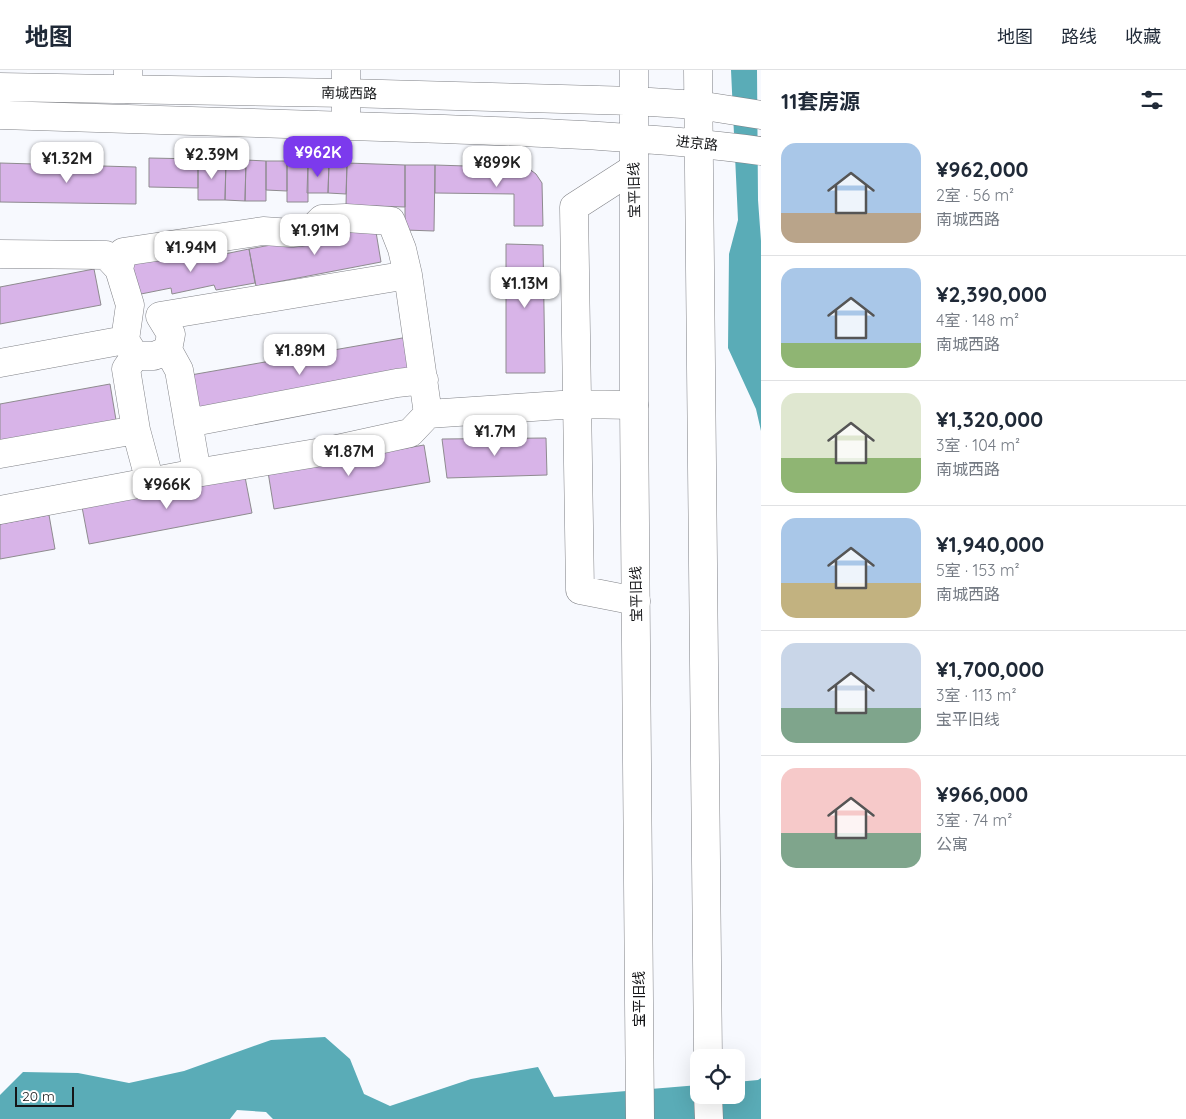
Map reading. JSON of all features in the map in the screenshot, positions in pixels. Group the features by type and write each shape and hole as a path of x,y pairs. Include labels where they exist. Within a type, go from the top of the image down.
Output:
{"main road":[{"name":"宝平旧线","path":"634,70 634,405 640,1119"},
{"path":"698,70 708,1049"},
{"name":"南城西路","path":"0,87 128,80 346,81 698,105"},
{"path":"346,81 346,125"},
{"path":"698,105 761,114"},
{"path":"0,115 346,125 633,138"},
{"name":"进京路","path":"633,138 698,142 761,151"},
{"path":"633,169 574,207 580,590 636,601"},
{"path":"119,269 123,252 263,231 292,233 310,231 322,219 346,218 391,222 402,249 408,275 428,414"},
{"path":"0,254 106,255 119,269 130,305 126,369 136,430 150,482"},
{"path":"129,340 144,315 160,316 408,275"},
{"path":"160,316 171,334 168,350 179,370 198,473"},
{"path":"0,363 129,340 154,356 168,350"},
{"path":"188,423 398,383 424,380"},
{"path":"0,510 328,451 410,433 428,414 576,404 634,405"},
{"path":"0,454 136,430"},
{"path":"708,1104 709,1119"}],"water":[{"path":"731,70 757,70 758,200 761,241 761,431 756,409 728,348 729,254 738,220"},
{"path":"325,1037 350,1059 364,1094 390,1106 471,1079 538,1067 554,1097 690,1086 690,1104 745,1104 745,1081 761,1078 761,1119 273,1119 266,1112 237,1110 230,1119 0,1119 0,1095 23,1072 78,1073 129,1083 184,1071 271,1040"}],"building":[{"path":"149,158 198,159 198,188 149,187"},
{"path":"198,159 226,160 225,200 198,200"},
{"path":"226,160 246,160 245,201 225,200"},
{"path":"246,160 266,161 266,201 245,201"},
{"path":"266,161 287,161 287,191 266,190"},
{"path":"287,161 308,162 308,202 287,202"},
{"path":"308,162 329,163 328,193 307,193"},
{"path":"0,163 136,167 136,204 0,202"},
{"path":"329,163 347,163 346,194 328,193"},
{"path":"347,163 405,165 405,207 346,205"},
{"path":"405,165 435,165 434,231 405,230"},
{"path":"435,165 528,168 536,174 542,183 543,226 514,226 514,194 435,193"},
{"path":"375,226 381,262 256,286 249,249"},
{"path":"506,244 543,245 545,373 506,373"},
{"path":"249,249 255,283 216,290 214,285 172,294 171,288 131,296 125,263 163,257 165,262 205,253 205,258"},
{"path":"94,269 101,305 0,324 0,287"},
{"path":"408,337 414,375 192,414 185,376"},
{"path":"110,384 116,420 0,442 0,404"},
{"path":"546,438 547,475 447,478 442,439"},
{"path":"424,445 430,482 274,509 268,472"},
{"path":"245,477 252,513 89,544 82,507"},
{"path":"49,515 55,549 0,559 0,524"}]}
